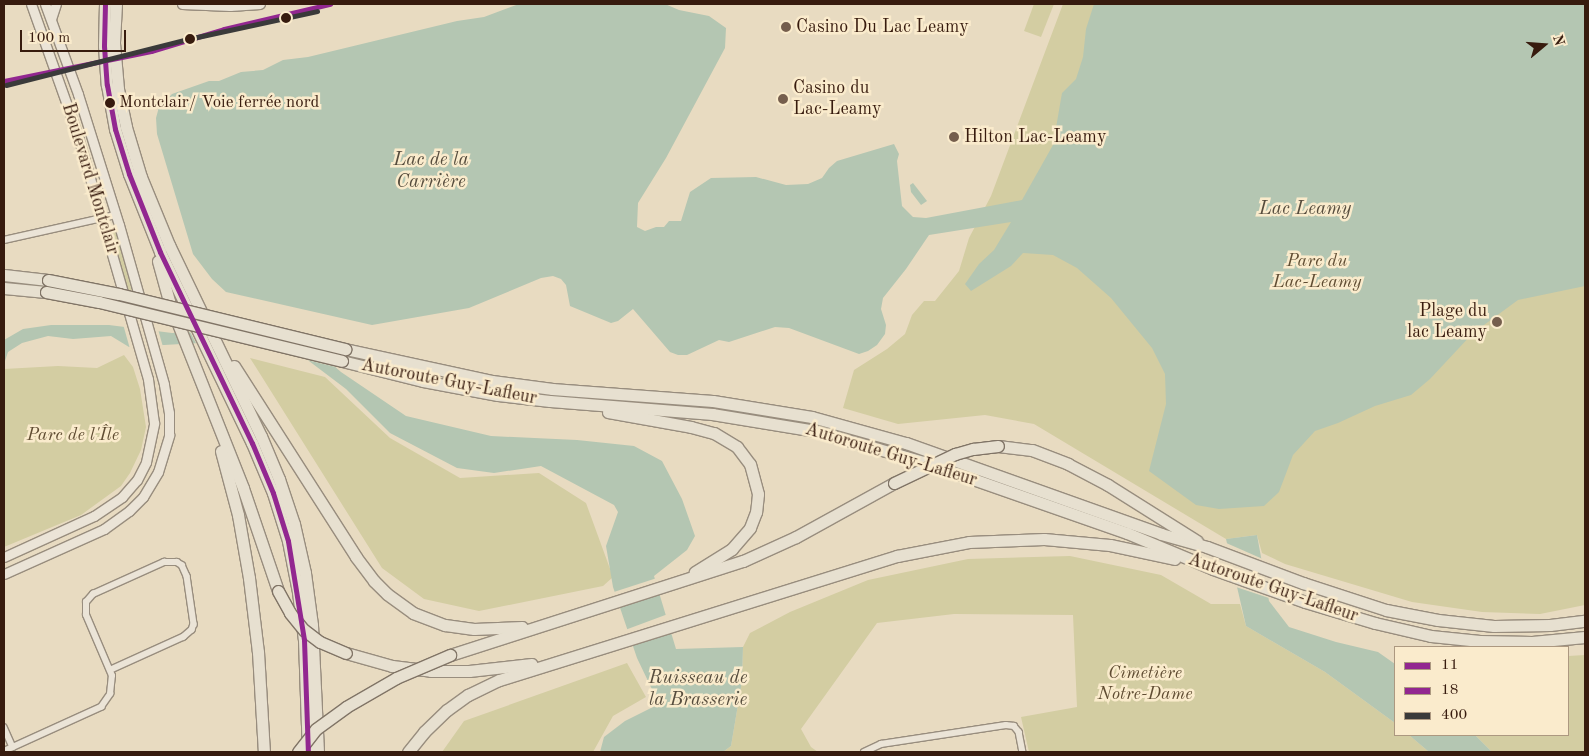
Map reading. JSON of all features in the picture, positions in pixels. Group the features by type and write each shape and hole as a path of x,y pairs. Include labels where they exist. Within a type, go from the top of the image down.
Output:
{"highway":[{"path":"105,4 104,56 110,103 126,166 149,228 175,316 242,488 278,591 290,613 304,630 320,642 346,653 392,666 431,671 469,671 550,663"},
{"path":"116,4 116,69 128,134 154,213 214,339 256,397 360,563 374,581 398,603 419,616 453,627 474,629 539,626"},
{"path":"149,228 192,317 215,352 271,457 286,499 300,547 312,625 318,752"},
{"name":"Autoroute Guy-Lafleur","path":"4,275 48,280 119,294 345,349 492,381 541,388 724,402 820,419 901,442 1369,605 1438,620 1512,626 1585,621"},
{"name":"Autoroute Guy-Lafleur","path":"4,288 46,292 99,302 453,387 550,401 719,414 788,425 834,435 907,456 1120,530 1213,569 1359,618 1439,637 1514,642 1585,637"},
{"path":"214,339 215,352 263,468 288,541 301,615 306,675 308,752"},
{"path":"550,401 706,430 730,441 745,456 754,472 758,494 756,512 750,528 728,552 676,583"},
{"path":"208,403 235,504 247,564 258,652 264,752"},
{"path":"298,752 316,729 346,707 405,674 450,655 676,583 769,550 894,483 955,454 978,448 998,446 1037,452 1076,468 1116,490 1207,547"},
{"path":"408,752 435,720 468,695 499,680 862,565 925,550 969,542 1029,539 1072,541 1137,550 1213,569"}],"main road":[{"name":"Boulevard Montclair","path":"4,557 104,510 122,497 137,480 146,462 154,423 150,392 102,218 70,110 31,4"},
{"name":"Boulevard Montclair","path":"4,574 104,529 129,511 143,497 162,464 169,435 167,399 144,311 78,94 45,4"},
{"path":"50,19 56,4"},
{"path":"182,4 230,6 260,4"}],"street":[{"path":"4,240 116,215"},
{"path":"4,751 100,707 112,688 111,670 86,615 85,605 88,598 164,562 177,562 182,566 187,576 194,624 192,630 184,638 111,670"},
{"path":"864,752 889,742 1006,724 1014,726 1019,732 1023,752"},
{"path":"4,726 13,747"}],"green space":[{"path":"1034,4 1054,4 1041,37 1024,31"},
{"name":"Lac Leamy","path":"1063,4 1585,4 1585,605 1540,614 1482,612 1412,602 1285,564 1262,553 1257,535 1226,539 1034,424 985,415 898,424 843,408 854,370 887,349 905,334 912,315 924,301 935,301 959,271 969,238 991,196"},
{"path":"115,228 132,290 128,291 111,229"},
{"name":"Parc de l'Île","path":"124,355 133,367 140,389 146,427 141,450 130,473 121,486 81,515 4,547 4,369 58,366 97,368"},
{"path":"250,358 325,377 390,438 460,478 539,473 586,503 613,577 603,586 479,611 424,599 382,568"},
{"name":"Cimetière Notre-Dame","path":"1070,556 1161,575 1211,604 1240,604 1246,626 1325,672 1394,722 1394,736 1410,736 1429,752 1029,752 1021,717 1077,707 1073,615 954,614 877,623 801,729 811,747 818,752 723,752 731,746 742,681 743,647 750,633 790,612 868,580 968,559"},
{"path":"1585,655 1585,752 1492,752 1476,736 1569,736 1569,656"},
{"path":"627,663 646,697 613,716 593,752 442,752 464,721"}],"water":[{"name":"Lac de la Carrière","path":"519,4 665,4 679,10 709,16 726,28 725,48 666,158 638,203 637,227 645,231 656,227 664,227 669,221 681,221 690,192 711,178 756,177 786,185 808,184 822,178 837,161 894,144 899,154 897,161 902,206 913,217 926,218 1022,200 1053,145 1062,93 1076,79 1083,57 1086,29 1094,4 1585,4 1585,286 1518,300 1473,333 1430,379 1411,395 1375,406 1315,431 1293,455 1279,492 1264,506 1219,509 1196,505 1149,471 1166,404 1165,374 1152,348 1111,298 1077,268 1053,255 1023,253 1011,266 971,291 965,284 979,264 994,250 1011,222 929,235 883,298 881,309 886,325 885,334 877,345 859,354 789,328 775,327 729,342 719,340 687,355 678,355 670,352 633,309 618,321 611,323 570,306 566,285 561,279 553,276 541,278 469,308 372,325 226,292 212,279 193,254 157,134 156,118 159,107 172,94 209,81 219,81 241,72 263,70 283,60 308,57 457,21 484,17"},
{"path":"913,183 927,201 921,205 911,192 910,185"},
{"name":"Ruisseau de la Brasserie","path":"51,325 109,325 172,333 239,330 317,351 341,372 406,416 491,436 577,440 634,446 662,461 682,499 695,536 687,550 654,576 676,649 743,647 742,681 731,746 723,752 600,752 604,737 625,721 659,704 637,658 613,587 606,546 618,512 614,505 541,466 494,473 457,468 390,433 346,389 305,358 234,341 129,347 111,336 73,339 48,336 22,343 8,352 4,364 4,340 23,329"},
{"path":"1257,535 1269,601 1289,627 1336,642 1378,652 1394,663 1394,722 1325,672 1246,626 1226,539"},
{"path":"1410,736 1476,736 1492,752 1429,752"}],"pier":[{"path":"123,324 158,329 163,347 130,349"},
{"path":"240,328 318,349 340,368 228,341 229,344 197,345 190,332 175,330"},
{"path":"1224,542 1265,560 1272,599 1233,586"},
{"path":"657,578 662,593 617,608 612,593"},
{"path":"668,614 673,632 630,645 625,630"}],"transit line":[{"name":"11","path":"105,4 104,46 107,85 115,129 129,174 160,252 252,443 273,493 288,541 304,640 308,752"},
{"name":"18","path":"4,81 151,51 224,29 330,4"},
{"name":"400","path":"6,85 188,39 317,11"}],"place":[{"name":"Casino Du Lac Leamy","path":"786,27"},
{"name":"Casino du Lac-Leamy","path":"783,99"},
{"name":"Montclair/ Voie ferrée nord","path":"110,103"},
{"name":"Hilton Lac-Leamy","path":"954,137"},
{"name":"Plage du lac Leamy","path":"1497,322"}],"park label":[{"name":"Parc du Lac-Leamy","path":"1317,272"}]}
